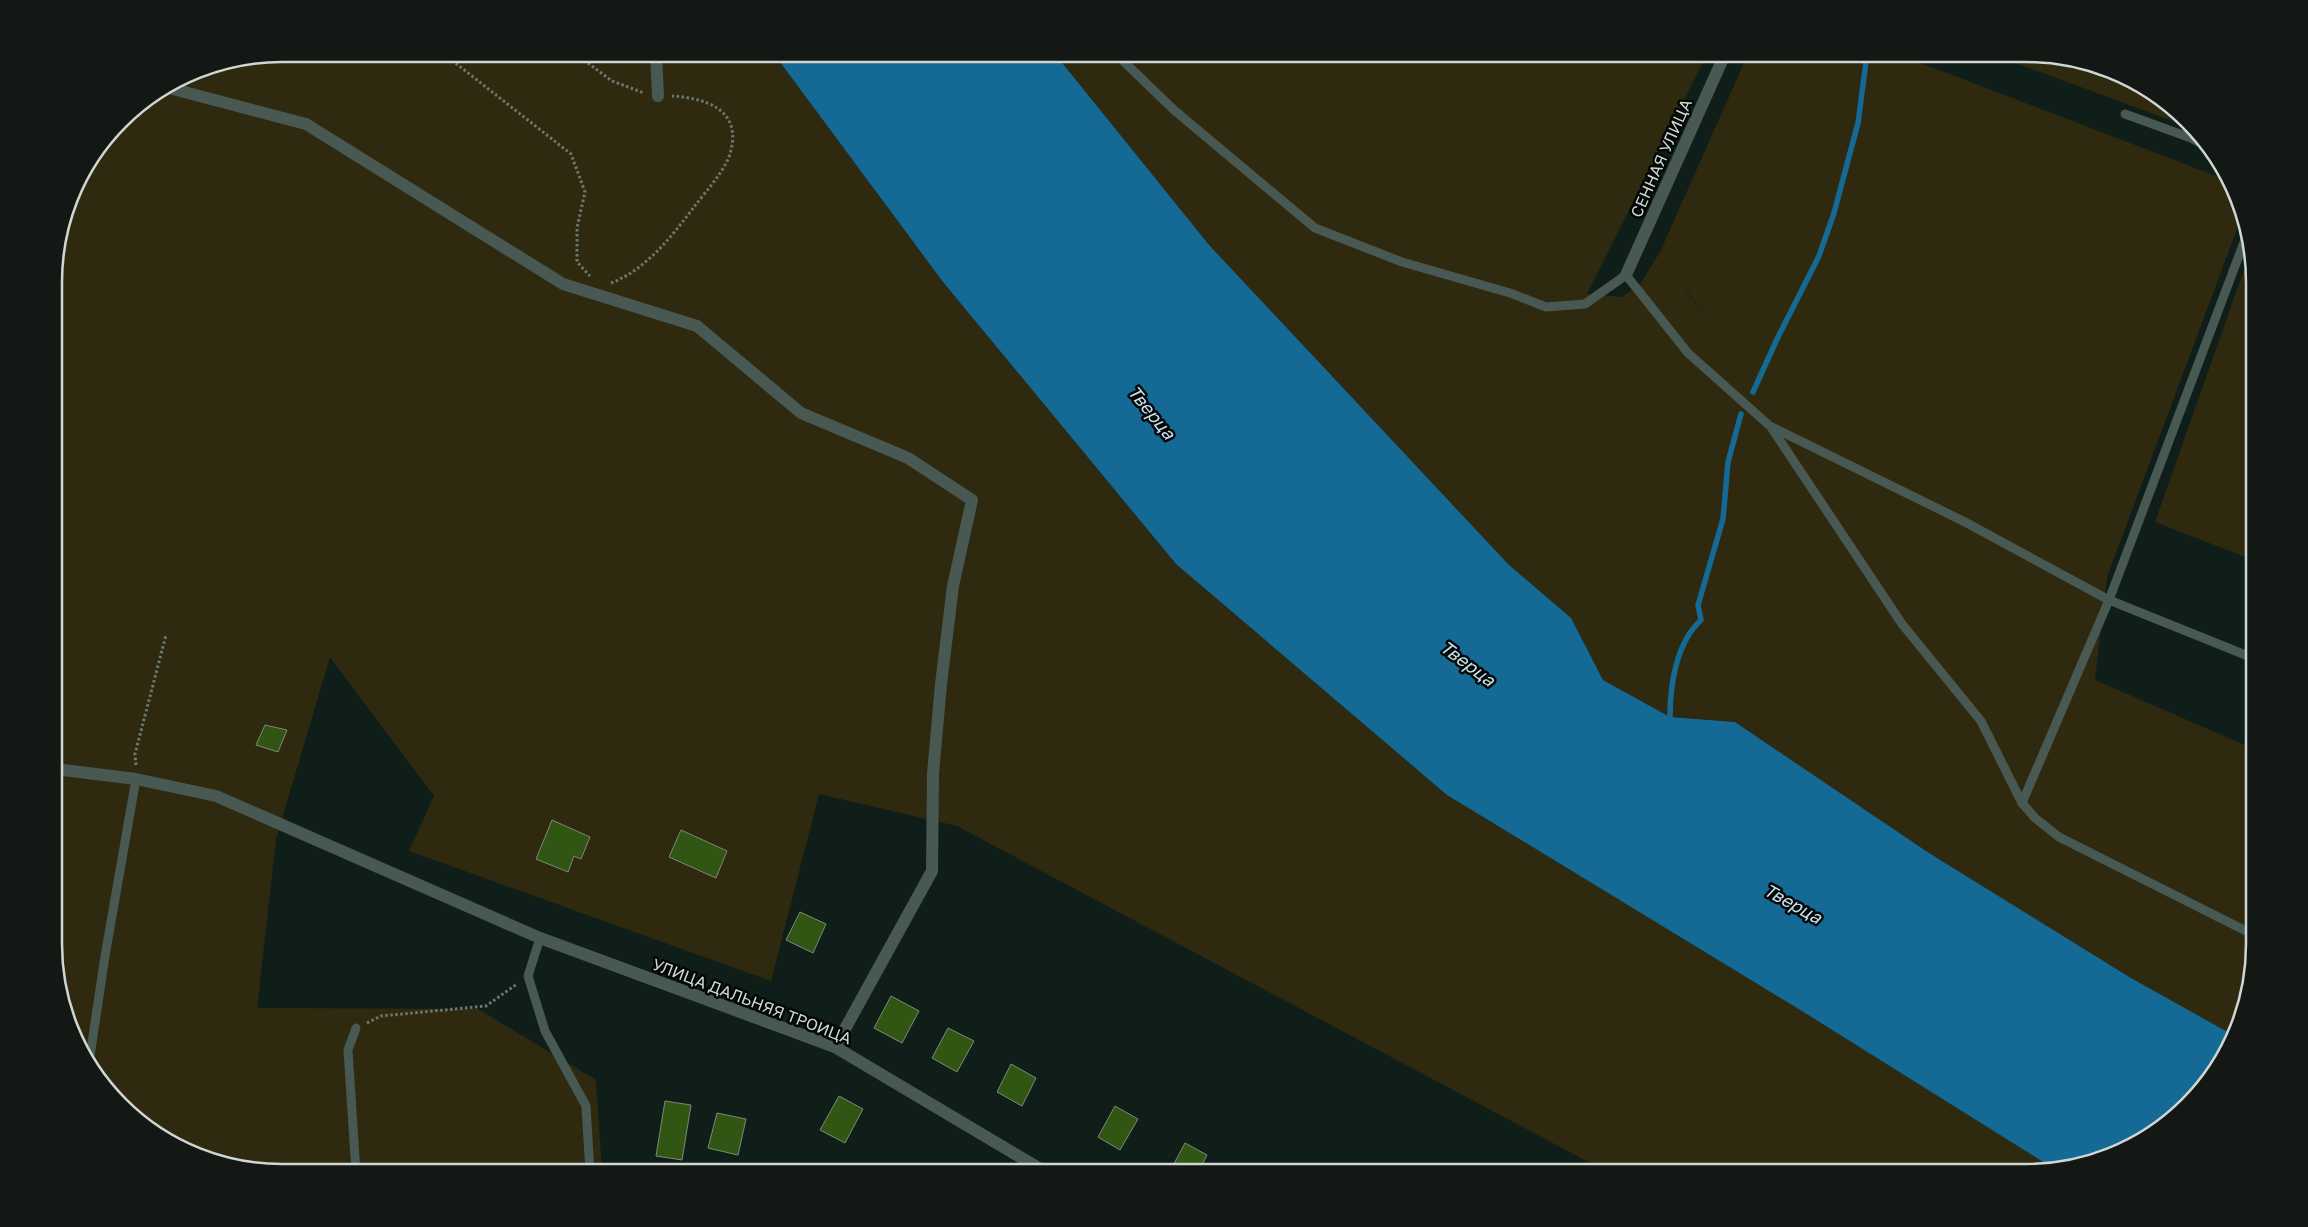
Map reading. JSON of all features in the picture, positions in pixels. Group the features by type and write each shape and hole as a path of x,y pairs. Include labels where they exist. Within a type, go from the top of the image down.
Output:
{"street":[{"path":"656,62 658,96"},
{"name":"СЕННАЯ УЛИЦА","path":"1626,275 1721,62"},
{"path":"176,90 306,124 563,284 697,326 801,414 908,458 972,500 953,586 942,684 933,774 932,872 835,1047"},
{"name":"УЛИЦА ДАЛЬНЯЯ ТРОИЦА","path":"62,770 136,779 216,796 540,938 835,1047 1031,1164"}],"lane":[{"path":"1124,62 1174,110 1315,228 1402,262 1510,293 1546,307 1585,304 1626,275 1688,353 1772,427 1965,522 2109,600 2246,655"},
{"path":"2125,114 2191,138"},
{"path":"2022,803 2109,600 2242,247"},
{"path":"1772,427 1902,624 1981,721 2022,803 2035,818 2059,837 2246,932"},
{"path":"91,1052 105,956 136,779"},
{"path":"540,938 528,976 545,1031 586,1106 589,1164"},
{"path":"355,1164 348,1050 356,1028"}],"path":[{"path":"454,62 571,154 585,192 577,228 577,262 594,281"},
{"path":"587,62 612,81 638,91 658,96 685,97 706,102 724,111 734,128 731,151 716,179 667,242 631,274 611,283 602,282"},
{"path":"136,779 135,754 166,635"},
{"path":"356,1028 381,1016 486,1006 528,976"}],"shaded area":[{"path":"283,62 780,62 943,282 1176,564 1447,795 1797,1008 2046,1164 1592,1164 957,826 819,794 771,981 409,851 434,796 330,657 276,839 257,1008 478,1009 596,1080 601,1164 254,1163 226,1157 199,1148 185,1142 149,1119 127,1100 108,1078 85,1042 79,1028 70,1001 64,973 62,944 62,283 64,254 70,226 79,199 85,185 108,149 127,127 149,108 185,85 199,79 226,70 254,64"},
{"path":"1061,62 1703,62 1587,294 1622,297 1641,283 1660,252 1744,62 1918,62 2218,177 2229,199 2238,226 2107,577 2095,680 2246,746 2246,944 2244,973 2238,1001 2227,1032 2131,978 1929,853 1735,722 1670,717 1603,680 1571,618 1509,565 1208,245","holes":["1684,286 1736,362 1684,287"]},
{"path":"2013,62 2054,64 2096,74 2135,92 2175,122"},
{"path":"2245,267 2246,557 2155,522"}],"water":[{"name":"Тверца","path":"780,62 1061,62 1209,245 1509,565 1571,618 1603,680 1670,717 1735,722 1929,853 2131,978 2227,1032 2216,1054 2200,1078 2181,1100 2148,1127 2123,1142 2096,1153 2046,1164 1797,1008 1447,795 1176,564 943,282"}],"building":[{"path":"265,725 287,730 278,752 256,745"},
{"path":"552,820 590,837 581,859 574,856 568,872 536,859"},
{"path":"681,830 727,851 716,878 669,857"},
{"path":"800,912 826,924 813,953 786,940"},
{"path":"891,996 919,1011 902,1043 874,1028"},
{"path":"948,1028 974,1041 957,1072 932,1058"},
{"path":"1011,1064 1036,1078 1022,1106 997,1092"},
{"path":"839,1096 863,1109 845,1143 820,1130"},
{"path":"665,1101 691,1105 682,1160 656,1156"},
{"path":"1115,1106 1138,1119 1120,1150 1098,1137"},
{"path":"717,1113 746,1119 738,1155 708,1148"},
{"path":"1185,1143 1207,1155 1202,1164 1174,1164"}],"waterway":[{"path":"1753,392 1778,337 1819,256 1834,213 1858,123 1866,62"},
{"path":"1670,717 1673,678 1680,652 1692,629 1701,620 1698,605 1723,519 1728,462 1741,414"}]}
